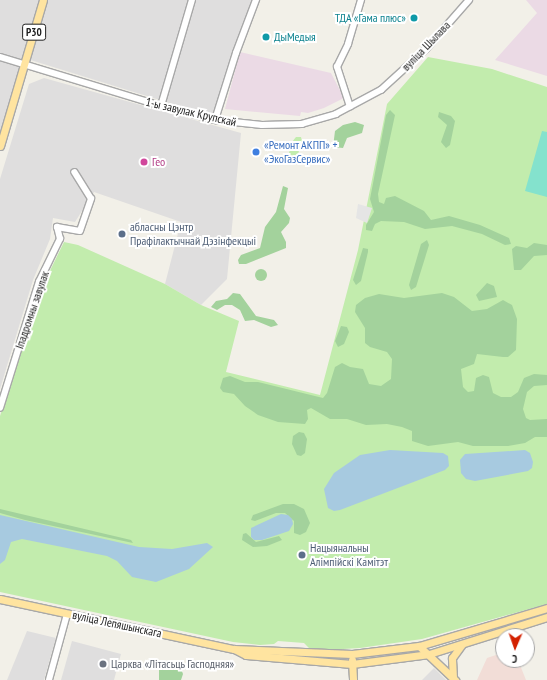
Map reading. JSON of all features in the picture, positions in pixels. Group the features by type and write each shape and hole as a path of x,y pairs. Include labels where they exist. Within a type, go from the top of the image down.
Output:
{"main road":[{"name":"Р30","path":"0,146 43,0"},
{"name":"вуліца Лепяшынскага","path":"0,599 234,649 352,654 419,646 547,608"},
{"name":"вуліца Лепяшынскага","path":"234,649 246,655 352,664 429,654 547,617"},
{"path":"454,679 452,658 457,649 463,643"},
{"path":"419,646 454,679"},
{"path":"352,654 353,680"}],"street":[{"path":"161,106 192,0"},
{"path":"215,120 236,53 256,0"},
{"path":"350,107 337,67 348,44 360,0"},
{"name":"вуліца Шылава","path":"381,90 426,49 469,0"},
{"name":"1-ы завулак Крупскай","path":"0,56 161,106 215,120 247,124 292,125 322,119 350,107 381,90"},
{"name":"Іпадромны завулак","path":"0,408 39,282 60,239 57,227 80,231 90,199 75,173"},
{"path":"49,680 67,614"}],"shaded area":[{"path":"0,0 255,0 218,118 24,58 0,132"},
{"path":"526,0 547,0 547,76 495,60 537,13"},
{"path":"240,52 331,73 344,98 324,108 308,113 301,112 300,116 225,109"},
{"path":"44,78 241,133 227,279 201,305 165,284 181,222 94,192 75,222 53,218 50,239 33,280 0,389 0,179 29,84"},
{"path":"358,204 372,208 367,223 356,218"},
{"path":"27,631 56,638 44,680 7,680"},
{"path":"72,641 121,654 114,680 61,680"},
{"path":"495,655 495,668 521,668 526,680 477,680 487,658"},
{"path":"434,668 446,680 422,680"}],"green space":[{"path":"428,57 492,69 547,87 547,604 422,639 360,648 326,650 309,648 304,643 278,641 274,644 260,645 233,642 0,592 0,416 43,285 64,242 78,245 165,284 201,305 239,321 226,372 320,395 358,250 387,104"},
{"path":"390,110 395,115 378,194 379,202 384,204 386,198 395,196 424,211 431,220 449,216 480,225 509,238 511,244 505,245 482,234 452,226 425,229 404,222 381,221 375,224 372,231 366,230 366,225 374,212 370,199 386,115"},
{"path":"439,112 451,116 455,121 450,145 446,148 441,142 447,125 438,117"},
{"path":"355,122 364,125 362,133 347,138 343,148 333,147 335,131 343,125"},
{"path":"542,131 547,132 547,197 525,191"},
{"path":"296,137 301,137 302,141 298,154 292,157 289,153 292,142"},
{"path":"283,186 288,188 284,209 290,218 289,223 281,232 286,242 286,248 246,264 239,264 238,260 241,255 260,248 265,227 276,212"},
{"path":"427,240 429,245 416,287 411,290 409,285 421,244"},
{"path":"534,243 547,245 547,255 534,256 521,270 514,270 512,249 516,246 527,248"},
{"path":"363,248 368,249 368,252 361,281 356,285 353,280"},
{"path":"259,269 263,269 267,275 263,281 259,281 255,277 255,273"},
{"path":"487,283 494,286 497,297 479,301 476,295"},
{"path":"233,293 240,294 256,316 274,320 278,325 271,327 254,320 245,321 240,310 232,305 225,305 217,310 211,307 216,301 227,299"},
{"path":"442,293 454,297 472,311 487,309 503,300 512,305 517,319 516,350 508,357 477,354 474,364 461,369 463,387 468,392 474,391 476,378 483,375 489,377 493,393 501,397 511,397 518,392 524,378 534,374 547,375 547,385 534,386 527,392 523,409 526,418 530,420 547,419 547,437 535,437 525,443 508,446 473,446 458,442 428,446 412,441 412,431 402,427 387,424 366,425 347,419 330,419 311,408 307,410 308,419 305,424 278,422 258,415 245,406 234,394 223,392 220,388 223,378 230,376 245,382 258,382 323,398 327,393 335,367 342,363 350,367 363,369 369,384 381,386 391,379 392,359 387,352 370,347 365,343 365,328 355,312 356,305 365,298 379,294 404,298"},
{"path":"341,326 347,327 349,332 344,344 338,347 335,341"},
{"path":"299,432 304,433 307,439 305,453 301,456 297,455 292,444 293,436"},
{"path":"283,504 294,504 304,509 310,523 306,532 300,535 294,533 294,521 285,513 276,513 255,521 251,520 253,515"},
{"path":"0,509 131,540 133,543 25,520 0,513"},
{"path":"246,533 256,542 279,536 282,540 267,546 253,547 242,540 243,534"},
{"path":"178,661 183,674 181,680 159,680 159,669 171,662"}],"water":[{"path":"390,450 443,453 448,456 449,466 445,470 340,510 334,511 328,508 324,489 334,473 360,455"},
{"path":"525,450 530,453 533,462 532,468 528,471 475,481 466,479 461,473 460,460 465,454"},
{"path":"281,514 288,515 292,519 293,524 289,531 262,540 254,540 251,537 251,528"},
{"path":"0,515 139,547 172,549 207,543 213,547 189,569 156,582 132,577 117,561 107,556 22,539 11,542 5,560 0,564"}],"place":[{"name":"ТДА «Гама плюс»","path":"414,18"},
{"name":"ДыМедыя","path":"266,37"},
{"name":"«Ремонт АКПП» + «ЭкоГазСервис»","path":"256,152"},
{"name":"Гео","path":"144,162"},
{"name":"абласны Цэнтр Прафілактычнай Дэзінфекцыі","path":"122,234"},
{"name":"Нацыянальны Алімпійскі Камітэт","path":"302,555"},
{"name":"Царква «Літасьць Гасподняя»","path":"103,664"}]}
